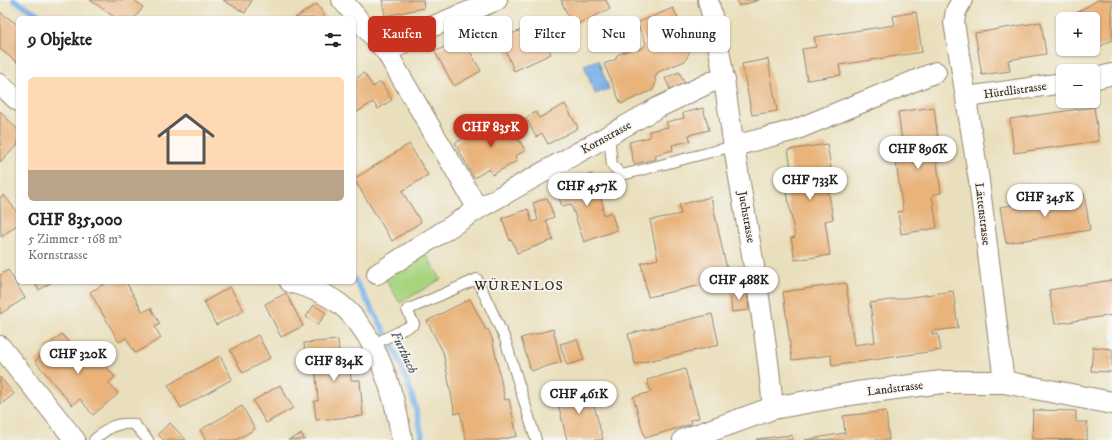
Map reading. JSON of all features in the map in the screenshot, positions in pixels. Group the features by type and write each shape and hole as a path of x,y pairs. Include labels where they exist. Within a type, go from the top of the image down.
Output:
{"main road":[{"name":"Landstrasse","path":"684,440 773,408 857,393 942,382 1004,382 1112,403"}],"street":[{"path":"342,0 356,16"},
{"path":"387,53 426,29 497,0"},
{"name":"Juchstrasse","path":"708,0 725,80 734,146 754,260 773,408"},
{"name":"Lättenstrasse","path":"962,0 956,11 954,22 967,97 1004,382"},
{"path":"356,16 387,53 478,209"},
{"path":"734,146 795,130 936,72"},
{"path":"1100,77 1112,74"},
{"name":"Kornstrasse","path":"378,274 478,209 657,108 704,86 725,80"},
{"path":"0,84 16,99"},
{"name":"Hürdlistrasse","path":"967,97 1056,85"},
{"path":"296,284 326,295 340,304 376,343 398,416 402,440"},
{"path":"0,346 75,440"}],"lane":[{"path":"606,137 610,145 612,165 622,175 734,146"},
{"path":"376,343 414,324 407,310 477,279 505,339 536,440"},
{"path":"94,440 105,430 120,422 134,424 148,440"}],"green space":[{"path":"424,251 441,279 400,303 383,275"}],"water":[{"path":"598,60 609,89 595,94 584,65"}],"building":[{"path":"90,0 134,0 143,7 136,16 113,16"},
{"path":"223,0 252,0 245,13"},
{"path":"382,0 423,0 424,8 385,16"},
{"path":"561,0 606,0 610,9 594,16 588,16 588,19 580,22 580,16 568,16"},
{"path":"737,0 759,0 739,6"},
{"path":"1098,0 1112,0 1112,40 1100,47 1100,12 1078,12"},
{"path":"317,4 325,16 298,16"},
{"path":"673,8 677,16 654,16"},
{"path":"0,12 16,24 16,61 0,49"},
{"path":"916,12 922,52 839,65 841,75 807,80 802,49 816,47 814,37 895,25 893,16"},
{"path":"648,18 648,52 690,52 685,61 658,72 655,78 656,82 653,90 621,104 604,64 616,59 617,55 624,52 640,52 640,49 644,47 646,43 640,30 640,22"},
{"path":"1041,22 1046,54 1008,60 1010,71 982,75 975,33"},
{"path":"520,31 520,52 550,52 551,54 514,71 507,52 512,52 512,34"},
{"path":"444,47 444,52 470,52 481,71 454,86 436,51"},
{"path":"768,59 777,111 752,115 742,64"},
{"path":"679,72 685,84 671,91 665,78"},
{"path":"364,73 373,87 381,82 392,100 378,109 373,102 356,113 356,79"},
{"path":"565,104 578,128 548,144 542,133 536,137 526,118 536,112 539,118"},
{"path":"934,107 939,148 935,148 941,193 932,195 937,228 901,234 898,212 903,211 894,149 903,148 898,112"},
{"path":"703,108 709,130 689,135 690,141 672,145 673,150 655,155 656,159 634,164 629,142 650,137 649,131 668,127 666,122 684,118 683,113"},
{"path":"1094,108 1099,141 1014,153 1010,119"},
{"path":"0,111 16,128 16,147 0,162"},
{"path":"506,115 525,151 515,156 517,161 492,175 489,169 474,178 455,143"},
{"path":"409,144 428,175 402,191 421,222 392,241 356,182 356,178"},
{"path":"827,144 831,168 825,169 833,219 825,221 830,255 795,260 791,238 795,237 785,181 793,180 788,150"},
{"path":"592,174 604,208 602,208 604,215 611,212 617,230 584,242 571,204 562,206 555,187"},
{"path":"1084,194 1090,230 1006,243 1000,207"},
{"path":"4,195 16,210 16,226 1,237 0,198"},
{"path":"711,197 729,279 648,297 641,263 658,259 650,220 681,214 679,205"},
{"path":"547,198 554,217 546,220 553,240 517,253 512,240 510,241 502,218 528,209 532,222 538,220 533,203"},
{"path":"8,270 25,298 0,314 0,275"},
{"path":"1112,280 1112,315 1055,324 1049,290"},
{"path":"846,283 854,345 875,342 870,303 953,291 958,328 932,331 932,335 938,334 941,350 832,366 831,355 792,360 783,292"},
{"path":"35,284 49,284 39,290"},
{"path":"104,284 127,284 143,312 151,308 160,324 155,327 161,338 135,353 126,338 119,342 90,292"},
{"path":"230,287 244,311 216,325 204,302"},
{"path":"747,291 749,310 732,312 730,292"},
{"path":"286,293 303,326 281,337 265,304"},
{"path":"470,299 486,330 488,329 492,338 505,400 509,399 517,436 499,440 466,440 460,412 455,414 443,352 427,321"},
{"path":"314,305 326,313 318,325 306,317"},
{"path":"712,314 719,345 635,364 628,334"},
{"path":"553,329 561,362 531,371 521,338"},
{"path":"62,334 80,356 77,358 82,364 95,353 115,377 109,383 118,394 93,415 80,399 72,405 35,361 47,351 45,348"},
{"path":"258,335 270,358 243,373 230,350"},
{"path":"577,339 584,360 567,365 560,344"},
{"path":"338,340 339,355 349,354 351,380 360,380 363,416 316,420 314,401 318,401 315,362 305,362 304,343"},
{"path":"1093,347 1112,349 1112,372 1091,371"},
{"path":"220,356 232,379 181,408 168,385"},
{"path":"685,369 699,418 690,420 691,424 645,438 633,397 651,392 647,380"},
{"path":"0,377 14,394 0,405"},
{"path":"280,385 293,408 266,423 253,401"},
{"path":"589,386 603,440 567,440 556,395"},
{"path":"242,406 255,429 236,440 206,440 200,430"},
{"path":"1033,410 1076,411 1076,422 1087,422 1087,440 1032,439"},
{"path":"886,411 889,440 805,440 845,433 843,416"},
{"path":"170,423 186,440 163,440 158,434"},
{"path":"302,434 304,440 288,440"},
{"path":"792,435 792,440 756,440 756,439"}],"waterway":[{"name":"Furtbach","path":"14,0 42,16"},
{"name":"Furtbach","path":"356,282 383,329 402,367 414,402 423,440"}],"district":[{"name":"WÜRENLOS","path":"519,285"}]}
